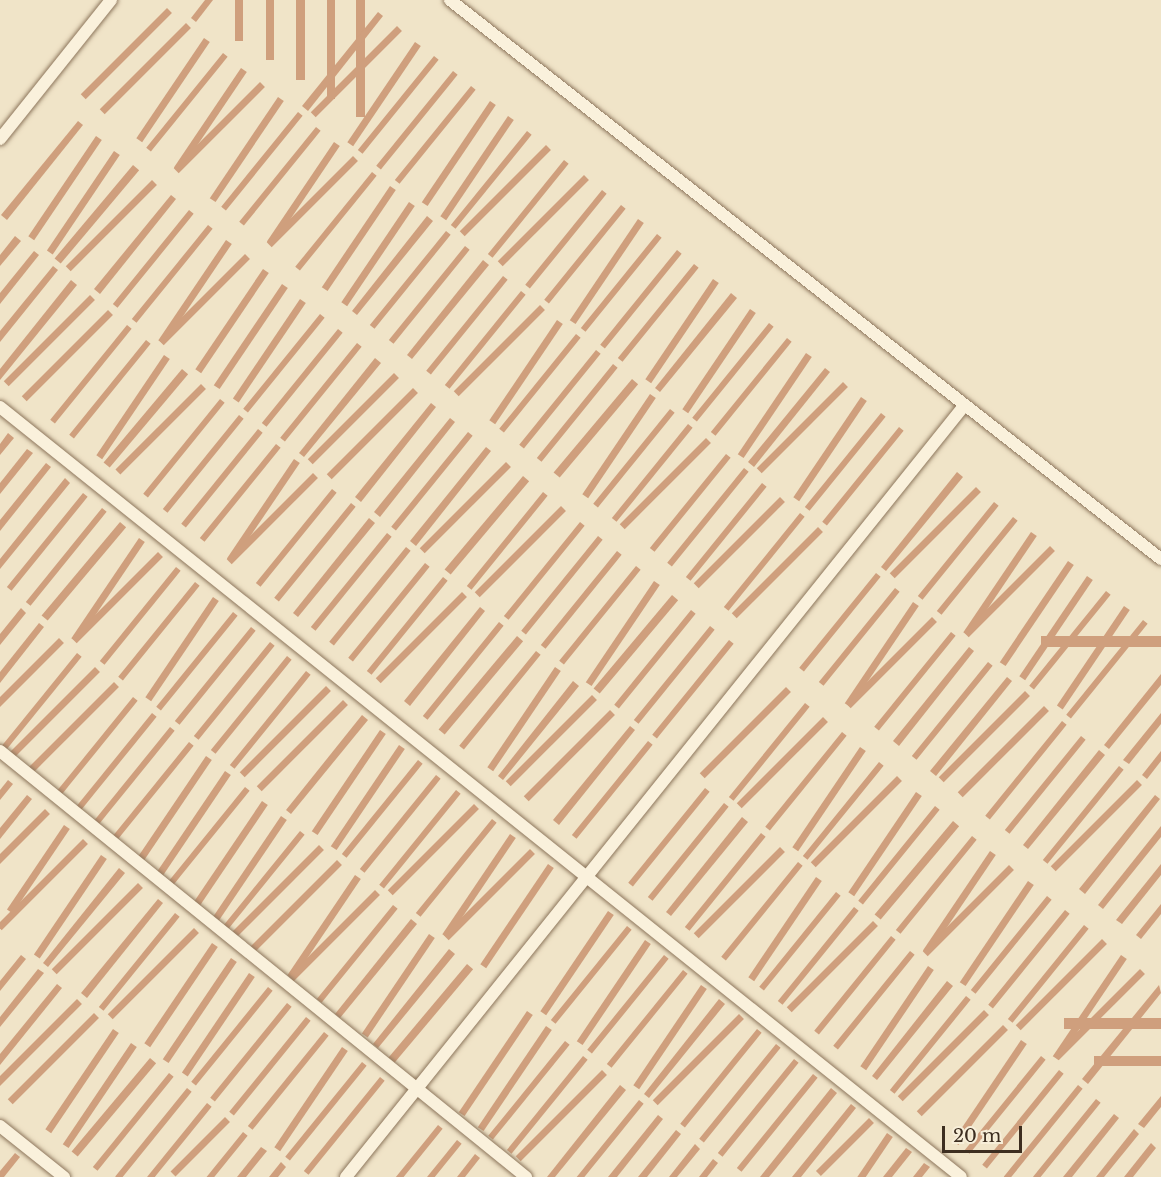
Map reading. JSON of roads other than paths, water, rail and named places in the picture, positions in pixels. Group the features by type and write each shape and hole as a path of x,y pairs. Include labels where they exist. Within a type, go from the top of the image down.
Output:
{"lane":[{"path":"0,139 111,0"},
{"path":"450,0 1161,559"},
{"path":"346,1177 964,406"},
{"path":"0,407 961,1177"},
{"path":"0,751 526,1177"},
{"path":"0,1126 64,1177"}]}
